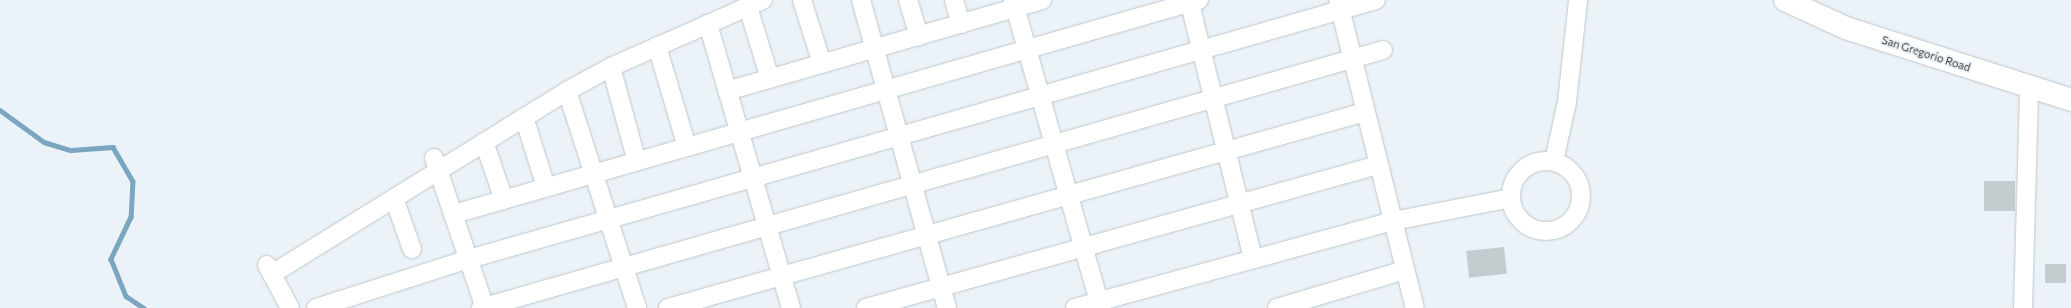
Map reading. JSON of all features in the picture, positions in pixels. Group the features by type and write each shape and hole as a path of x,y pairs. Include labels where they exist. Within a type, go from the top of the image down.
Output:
{"street":[{"path":"802,0 822,64"},
{"path":"861,0 947,308"},
{"path":"908,0 919,36"},
{"path":"954,0 961,24"},
{"path":"728,91 961,24 1015,4 1042,0"},
{"path":"316,308 469,259 1201,49 1339,5 1376,0"},
{"path":"1554,161 1567,102 1578,0"},
{"name":"San Gregorio Road","path":"1785,0 1846,28 2029,88 2071,100"},
{"path":"454,214 1193,1 1201,49 1253,259"},
{"path":"290,308 269,269 394,198 436,164 484,142 524,116 611,67 756,3 770,79"},
{"path":"1015,4 1100,305"},
{"path":"1339,5 1351,58 1415,308"},
{"path":"708,24 791,308"},
{"path":"657,46 687,147"},
{"path":"436,164 469,259 484,308 625,266 1383,50"},
{"path":"611,67 637,162"},
{"path":"2023,308 2029,88"},
{"path":"567,91 625,266 637,308"},
{"path":"668,308 1365,112"},
{"path":"524,116 546,187"},
{"path":"484,142 504,200"},
{"path":"1538,161 1554,161 1569,169 1579,183 1581,200 1575,216 1562,227 1545,231 1529,226 1516,214 1511,198 1514,182 1524,169 1538,161"},
{"path":"866,308 1378,165"},
{"path":"394,198 412,249"},
{"path":"1075,308 1100,305 1253,259 1393,221 1511,198"},
{"path":"1277,308 1405,270"}],"building":[{"path":"1984,181 2015,181 2015,211 1984,211"},
{"path":"1504,247 1507,274 1469,278 1466,251"},
{"path":"2045,264 2066,264 2066,283 2045,283"}],"waterway":[{"path":"0,110 44,142 71,150 113,147 133,181 131,217 111,259 126,296 144,308"}]}
